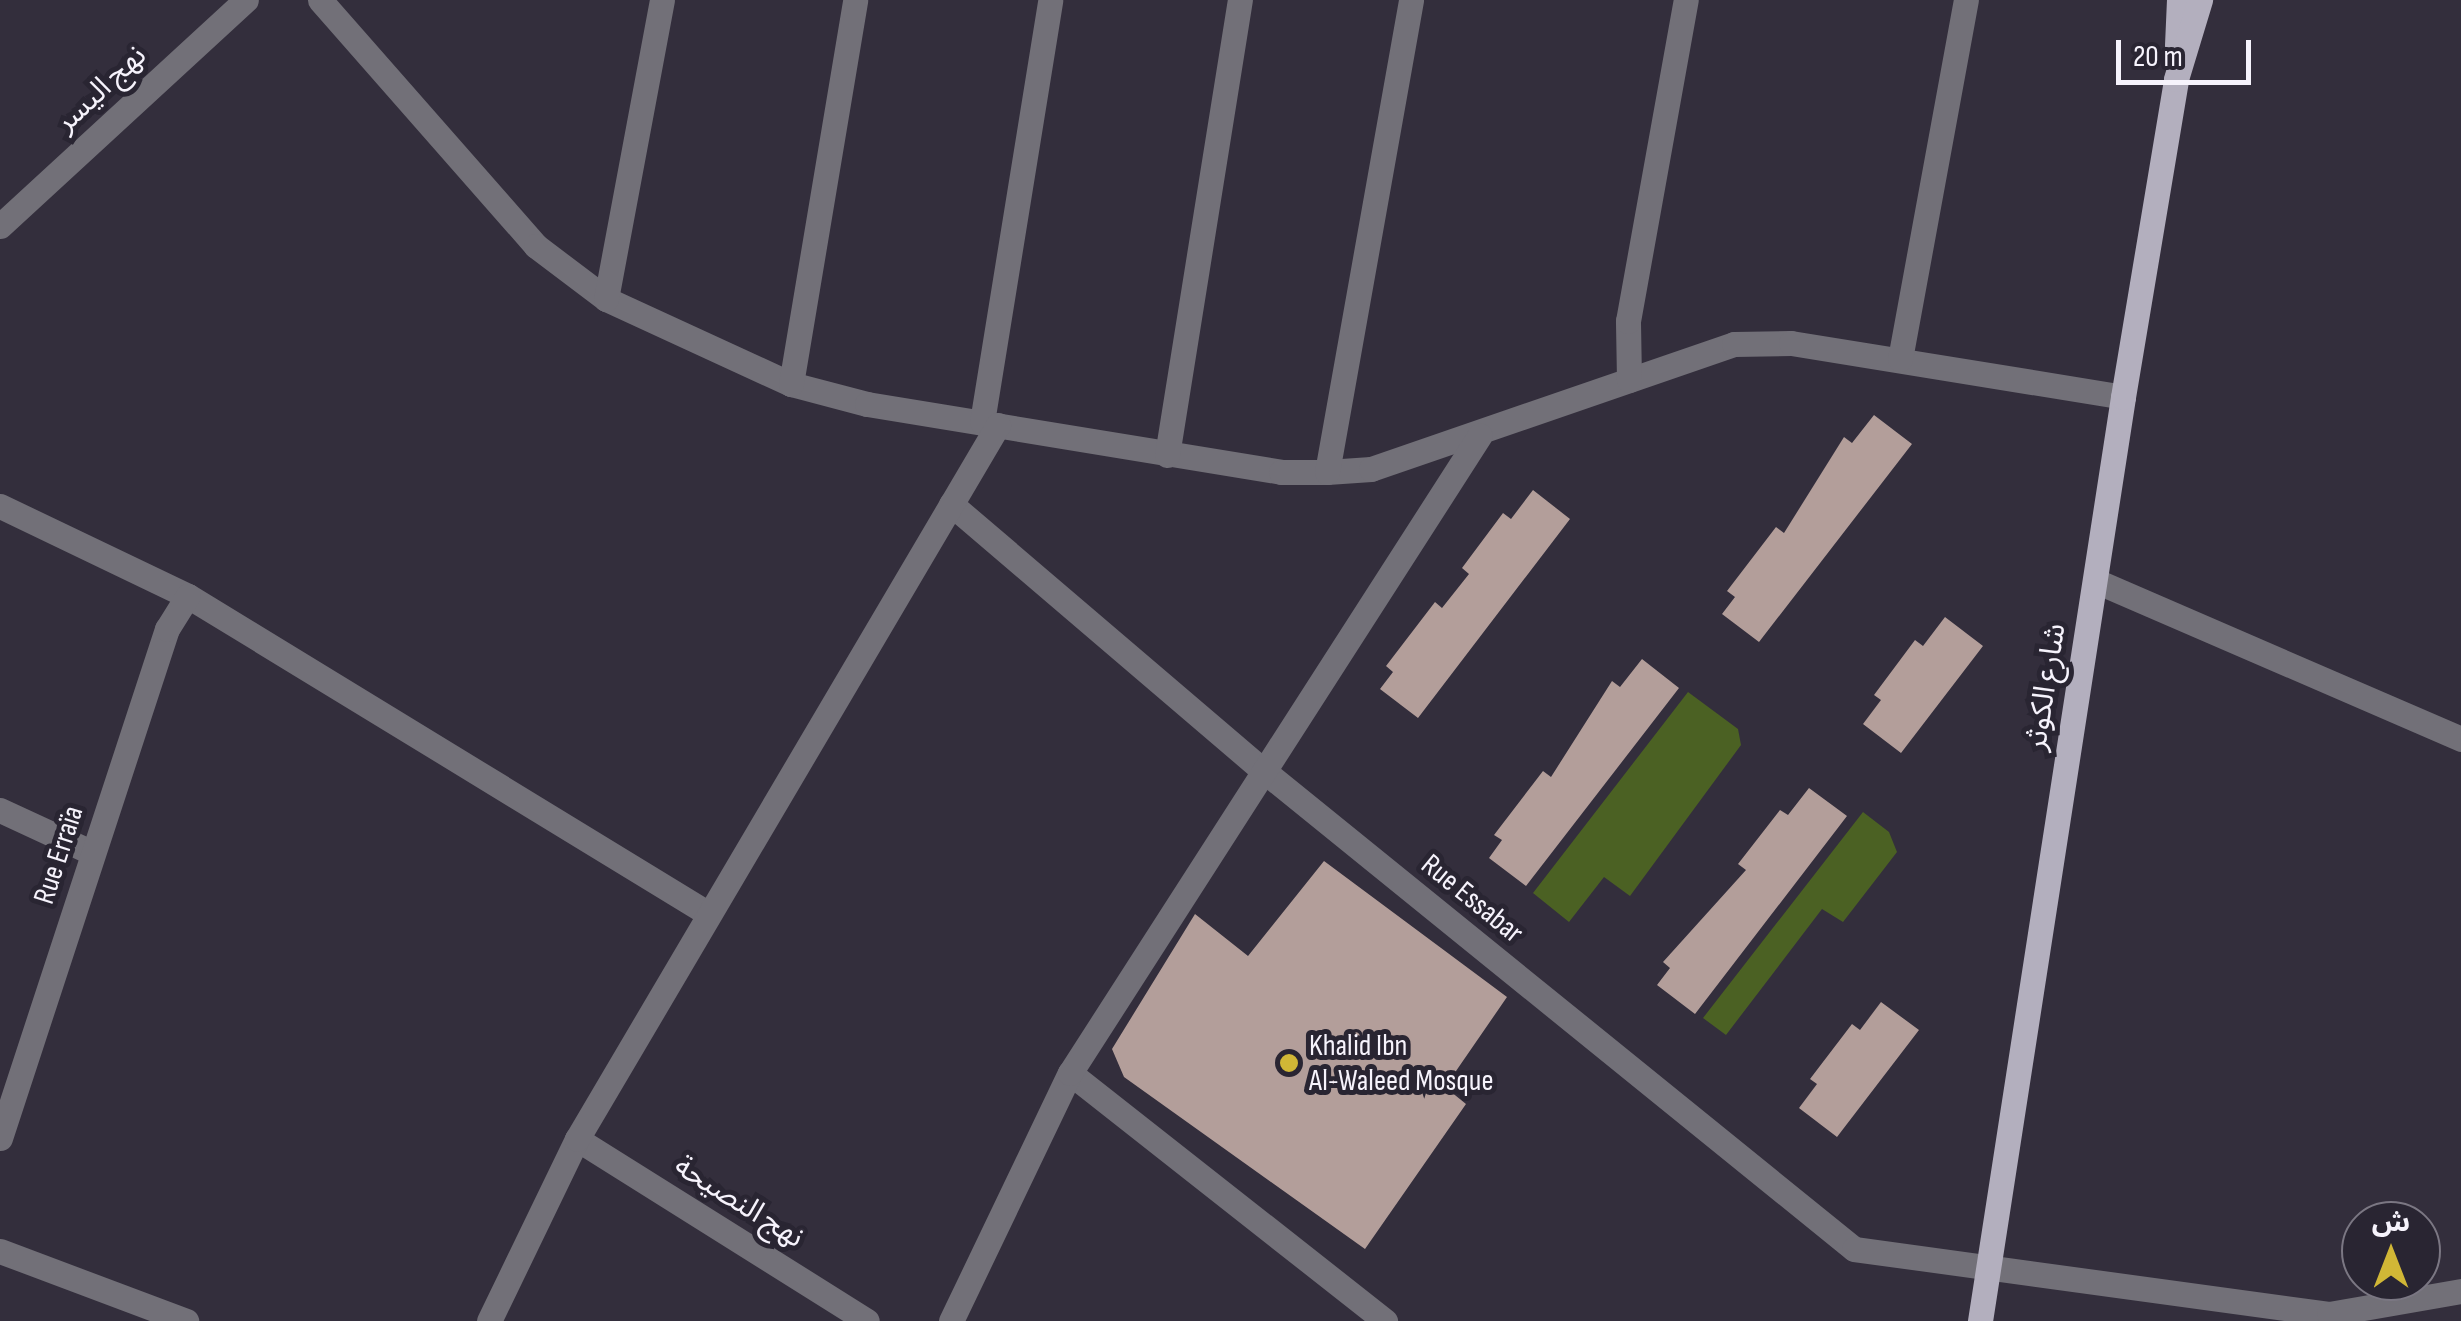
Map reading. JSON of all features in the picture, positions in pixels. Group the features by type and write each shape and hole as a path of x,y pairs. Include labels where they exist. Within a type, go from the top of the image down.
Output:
{"main road":[{"name":"شارع الكوثر","path":"2176,79 2178,0"},
{"name":"شارع الكوثر","path":"1983,1316 2123,396 2176,79 2200,0"}],"street":[{"name":"نهج اليسر","path":"3,217 246,0"},
{"path":"320,0 536,246 606,299 791,384 1167,454 1326,472 1371,470 1734,344 1900,359 2123,396"},
{"path":"606,299 662,0"},
{"path":"791,384 856,0"},
{"path":"490,1321 578,1139 951,504 990,423 1050,0"},
{"path":"1167,454 1240,0"},
{"path":"1326,472 1412,0"},
{"path":"1629,380 1628,321 1686,0"},
{"path":"1900,359 1966,0"},
{"path":"951,1321 1070,1073 1480,434"},
{"name":"Rue Essabar","path":"951,504 1264,771 1854,1250 2329,1314 2461,1291"},
{"path":"0,506 188,596 710,914"},
{"path":"2096,581 2461,740"},
{"name":"Rue Erraïa","path":"0,1138 13,1057 94,853 167,628 188,596"},
{"path":"0,810 94,853"},
{"path":"1070,1073 1385,1321"},
{"name":"نهج النصيحة","path":"578,1139 866,1321"},
{"path":"0,1252 186,1321"}],"green space":[{"path":"1688,692 1738,729 1741,745 1630,896 1604,877 1569,922 1533,893"},
{"path":"1863,812 1889,832 1897,852 1843,922 1822,909 1726,1035 1703,1018"}],"building":[{"path":"1874,415 1912,444 1759,642 1722,614 1735,597 1727,591 1776,527 1784,533 1844,437 1852,443"},
{"path":"1533,490 1570,519 1418,718 1380,689 1393,672 1386,666 1435,602 1442,608 1469,574 1462,568 1503,513 1511,519"},
{"path":"1945,617 1983,646 1901,753 1863,724 1881,700 1874,695 1915,640 1923,646"},
{"path":"1642,659 1679,688 1526,886 1489,858 1502,840 1494,835 1543,771 1551,777 1612,681 1620,687"},
{"path":"1809,788 1847,816 1695,1014 1657,985 1670,968 1663,962 1746,870 1738,864 1780,810 1788,815"},
{"name":"Khalid Ibn Al-Waleed Mosque","path":"1324,861 1507,997 1445,1087 1466,1104 1365,1249 1124,1077 1112,1049 1195,914 1248,956"},
{"path":"1881,1002 1919,1030 1837,1137 1799,1108 1817,1084 1810,1079 1852,1024 1860,1030"}],"place":[{"name":"Khalid Ibn Al-Waleed Mosque","path":"1289,1063"}]}
